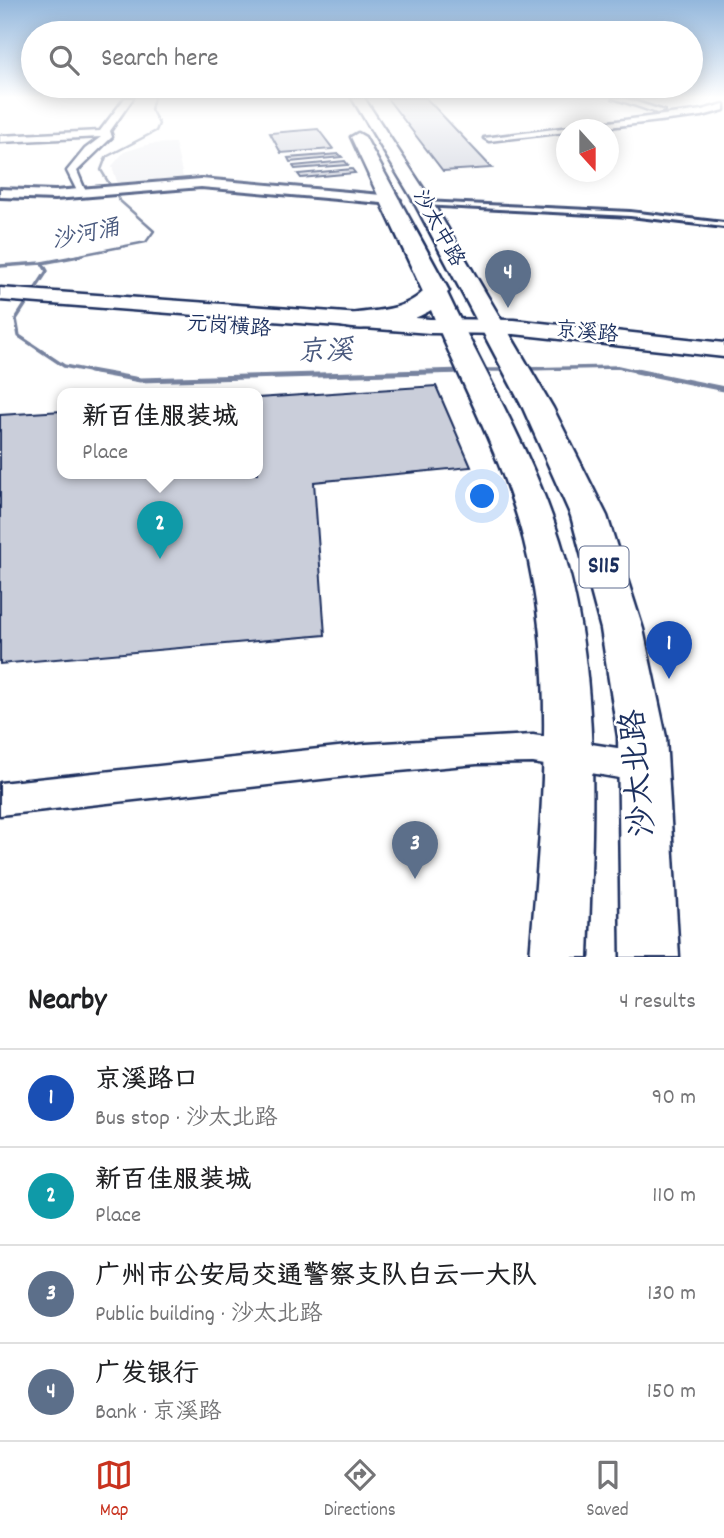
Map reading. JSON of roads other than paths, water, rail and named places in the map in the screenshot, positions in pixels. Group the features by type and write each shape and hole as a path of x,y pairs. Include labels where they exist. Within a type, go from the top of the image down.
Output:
{"main road":[{"name":"沙太中路","path":"361,143 393,200 464,354"},
{"name":"沙太中路","path":"386,143 424,204 505,351"},
{"path":"350,321 415,311 428,303 437,292"},
{"name":"元岗横路","path":"0,294 43,306 237,328 421,343 464,354"},
{"name":"元岗横路","path":"0,310 43,306 280,314 350,321 464,354"},
{"path":"237,328 282,325 286,320 280,314"},
{"name":"京溪路","path":"464,354 612,344 724,358"},
{"name":"京溪路","path":"505,351 724,350"},
{"name":"沙太北路","path":"505,351 572,475 589,516 622,629 642,737 650,957"},
{"name":"S115","path":"464,354 530,501 549,570 564,660 565,859 559,957"}],"street":[{"path":"89,192 72,171 100,143"},
{"path":"0,193 89,192 216,183 393,200"},
{"path":"0,799 366,759 477,750 533,749 566,752 643,767"}],"lane":[{"path":"424,204 630,214 724,225"}],"waterway":[{"name":"沙河涌","path":"70,257 146,242 154,231 119,200 101,170 106,157 134,143"},
{"name":"沙河涌","path":"42,263 79,256"},
{"name":"沙河涌","path":"0,266 42,263"},
{"name":"京溪","path":"42,263 47,271 16,319 19,336 64,366 99,373"},
{"name":"京溪","path":"523,369 618,367 636,371"},
{"name":"京溪","path":"481,370 510,370"},
{"name":"京溪","path":"90,371 140,380 464,371 410,373"},
{"name":"京溪","path":"636,371 724,389"},
{"name":"京溪","path":"636,371 645,373"}],"place":[{"name":"广发银行","path":"508,308"},
{"name":"新百佳服装城","path":"160,559"},
{"name":"京溪路口","path":"669,679"},
{"name":"广州市公安局交通警察支队白云一大队","path":"415,879"}]}
